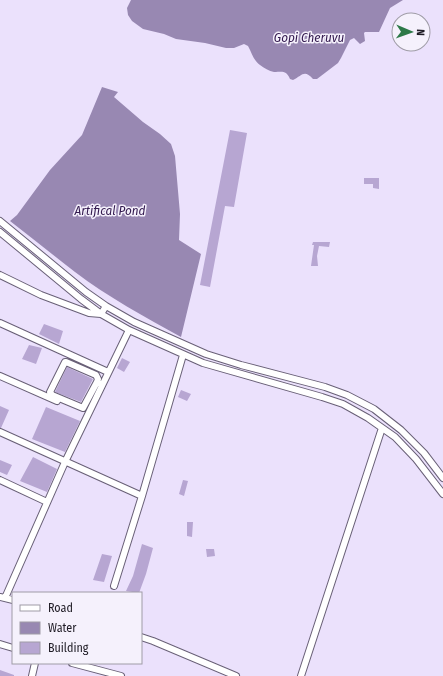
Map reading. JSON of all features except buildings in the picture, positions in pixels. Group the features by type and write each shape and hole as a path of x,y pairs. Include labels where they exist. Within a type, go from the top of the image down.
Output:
{"street":[{"path":"0,221 81,288 106,306 134,322 206,354 325,387 347,395 366,405 401,430 424,453 443,478"},
{"path":"0,232 101,314 129,330 203,363 322,397 343,404 363,415 395,437 416,460 443,494"},
{"path":"0,274 41,295 89,313 101,314"},
{"path":"101,314 106,306"},
{"path":"0,323 108,372"},
{"path":"3,598 88,415 91,402 129,330"},
{"path":"114,586 183,355"},
{"path":"91,402 81,408 52,395 50,392 65,362 96,375 100,384"},
{"path":"0,376 88,415"},
{"path":"363,415 366,405"},
{"path":"301,676 382,428"},
{"path":"0,432 142,496"},
{"path":"0,480 48,502"},
{"path":"142,637 153,640 236,676"},
{"path":"0,644 12,648"},
{"path":"32,676 34,664"},
{"path":"76,664 121,676"}],"water":[{"name":"Gopi Cheruvu","path":"131,0 403,0 390,8 379,32 365,32 365,41 360,44 354,38 350,40 338,63 317,79 313,79 307,74 303,74 293,80 290,79 286,73 272,72 260,65 254,59 248,46 244,44 234,48 226,48 205,43 176,39 164,34 143,29 132,21 128,15 127,8"},
{"name":"Artifical Pond","path":"102,87 118,92 114,97 171,144 175,156 180,214 179,240 201,254 181,337 100,290 10,221 17,215 50,170 82,135"}]}
